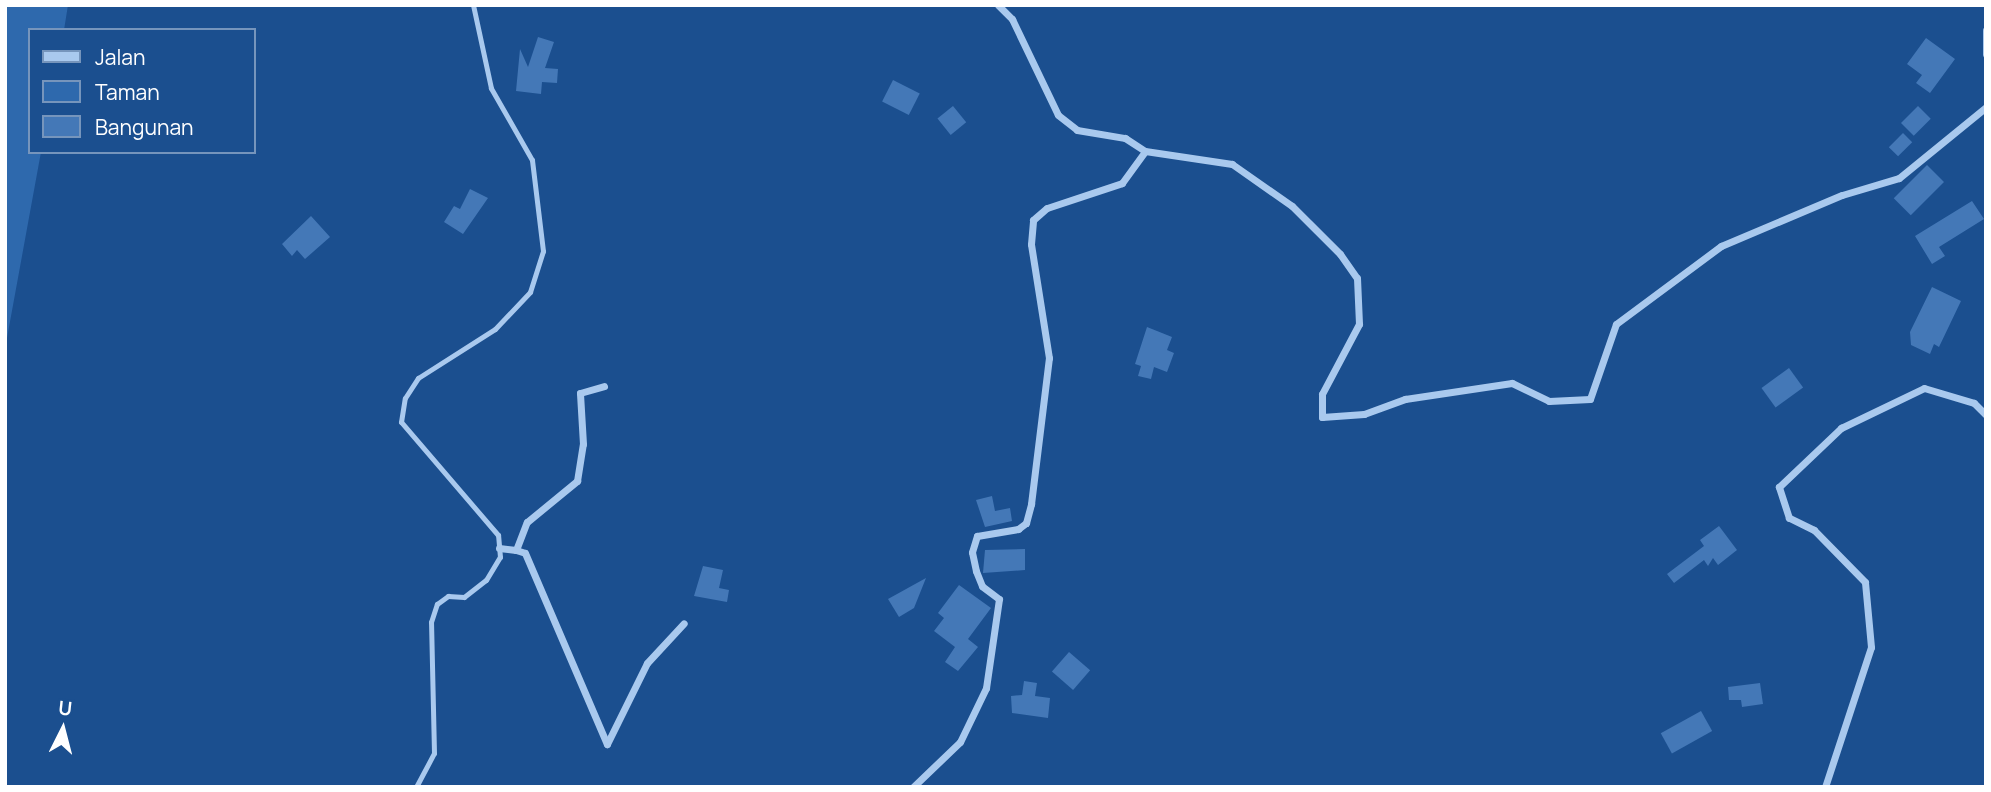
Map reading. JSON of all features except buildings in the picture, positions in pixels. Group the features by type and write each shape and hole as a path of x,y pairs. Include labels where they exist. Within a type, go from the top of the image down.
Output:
{"street":[{"path":"998,5 1012,19 1058,115 1077,130 1125,138 1145,152 1232,164 1263,183 1340,254 1357,278 1359,324 1322,394 1322,417 1364,414 1405,399 1512,383 1549,401 1590,399 1616,324 1668,285 1721,246 1842,195 1899,178 1986,107"},
{"path":"1986,30 1986,54"},
{"path":"914,787 960,742 986,688 999,599 982,586 976,571 972,552 977,536 1018,529 1026,523 1031,505 1049,358 1031,244 1033,220 1047,208 1122,183 1145,152"},
{"path":"516,550 527,522 577,481 583,444 580,393 604,386"},
{"path":"1825,787 1871,647 1865,582 1814,530 1789,517 1779,487 1841,428 1924,387 1974,403 1986,415"},
{"path":"499,548 525,553 607,744 647,663 684,623"}],"lane":[{"path":"416,787 434,753 437,731 434,613 448,596 464,597 486,580 500,557 498,536 401,422 405,398 418,377 495,329 530,292 544,251 533,160 491,88 473,5"}],"green space":[{"path":"5,5 68,5 64,28 28,28 28,154 41,154 5,349"}]}
